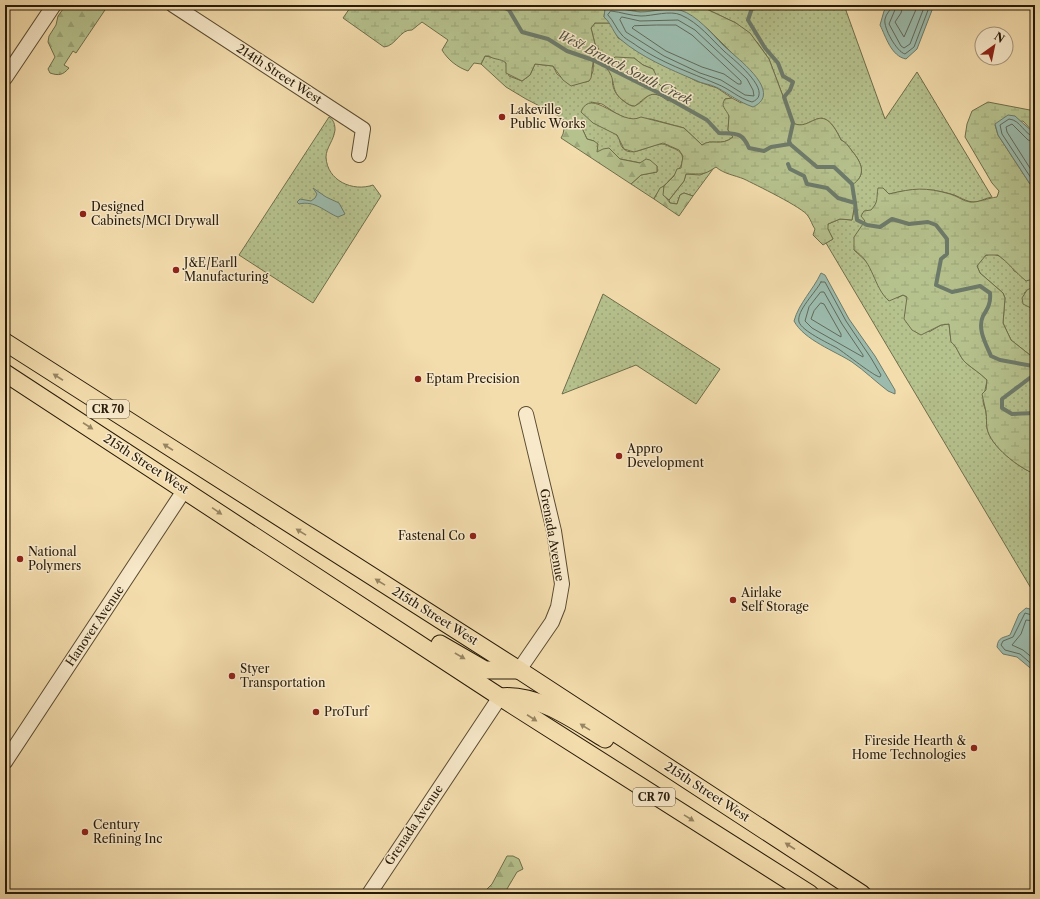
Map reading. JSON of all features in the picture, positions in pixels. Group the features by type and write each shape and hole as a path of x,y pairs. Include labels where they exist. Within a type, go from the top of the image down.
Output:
{"main road":[{"name":"215th Street West","path":"5,342 519,670 862,894"},
{"name":"215th Street West","path":"5,373 185,489 500,697 810,894"},
{"path":"327,584 400,620 485,670 519,670"},
{"path":"500,697 522,697 537,702 580,724 640,761 670,768"}],"street":[{"path":"5,78 54,5"},
{"name":"214th Street West","path":"173,5 363,129 359,154"},
{"name":"Grenada Avenue","path":"519,670 552,622 559,603 562,584 554,531 526,414"},
{"name":"Hanover Avenue","path":"5,762 185,489"},
{"name":"Grenada Avenue","path":"369,894 500,697"}],"green space":[{"path":"66,5 106,5 107,7 76,53 73,51 64,65 69,68 61,74 50,73 48,69 55,57 48,42 49,36 56,25 58,16"},
{"path":"352,5 520,5 522,8 525,5 538,5 547,9 556,5 698,5 736,23 750,33 769,59 793,123 800,125 806,124 822,118 828,121 834,127 841,140 845,142 855,155 860,164 861,173 857,181 852,185 855,203 852,220 840,219 828,224 828,229 833,239 823,245 813,235 815,229 805,212 768,191 716,167 704,173 686,174 684,181 669,200 663,195 664,186 674,176 677,169 681,168 683,156 679,150 663,143 634,152 624,149 617,135 593,123 581,112 586,105 592,103 625,117 633,119 641,117 684,128 702,145 709,142 729,140 733,137 728,130 729,116 723,104 725,99 732,98 741,103 738,59 708,29 680,10 641,12 610,7 605,9 604,17 611,23 595,23 591,28 595,44 599,49 594,55 591,78 589,81 571,86 563,80 553,66 535,64 530,75 522,81 506,73 506,63 502,60 489,56 485,56 481,64 474,63 468,71 457,65 444,54 442,50 448,40 422,22 412,30 404,32 392,44 384,47 343,18"},
{"path":"698,5 844,5 885,119 917,72 992,197 974,202 934,190 913,190 889,194 883,188 878,192 878,200 866,221 854,250 868,263 876,280 897,298 903,295 907,297 929,332 941,325 949,324 951,341 962,358 987,380 983,404 986,412 989,435 1006,456 1021,467 1035,474 1035,595 826,243 833,239 827,228 828,224 840,219 852,220 855,203 852,184 857,181 861,173 858,160 845,142 841,140 834,127 828,121 822,118 806,124 800,125 793,123 769,59 757,42 736,23"},
{"path":"595,23 611,23 618,38 696,81 717,88 732,98 725,99 729,116 728,130 733,137 729,140 709,142 702,145 684,128 651,119 629,120 602,104 591,102 619,138 621,146 625,150 631,152 662,144 676,149 682,155 682,161 677,172 661,188 654,199 631,184 641,175 657,172 657,166 620,159 616,155 597,153 594,141 587,139 581,126 568,123 557,115 506,87 481,64 485,56 502,59 506,63 509,76 522,81 530,75 535,64 553,66 557,74 571,85 589,81 593,71 594,55 597,52 591,28","holes":["634,58 643,65 653,69 655,80 663,86 664,97 653,94 649,95 637,105 632,106 623,101 616,94 612,80 613,75"]},
{"path":"615,57 634,58 643,65 653,69 656,75 655,80 661,86 667,85 676,88 675,96 668,101 663,97 654,94 650,95 635,106 626,103 616,93 612,77 607,69"},
{"path":"988,102 1035,111 1035,134 1023,121 995,125 998,135 1030,184 1035,189 1035,281 1033,279 1026,281 998,255 986,255 977,266 980,273 1003,293 1005,298 1003,323 1011,340 1035,359 1033,366 1035,374 1002,399 1002,408 1012,414 1035,413 1035,474 1021,467 1006,456 989,435 982,394 986,390 987,380 966,363 951,342 949,324 941,325 921,335 912,330 904,319 907,297 903,295 889,301 880,289 866,261 854,250 854,237 865,221 861,216 864,211 871,210 875,204 877,200 878,188 883,188 889,194 906,190 933,190 950,194 970,202 997,197 999,191 992,183 965,137 967,124 972,111"},
{"path":"329,117 333,121 335,128 326,157 327,165 331,172 342,183 350,186 365,187 373,185 381,196 313,303 239,255"},
{"path":"568,123 581,126 587,139 598,144 597,152 609,148 620,159 640,163 646,159 650,160 657,166 657,172 641,175 631,184 561,138 565,124"},
{"path":"713,169 693,196 684,193 680,195 677,204 670,203 669,200 684,181 686,174 700,175"},
{"path":"664,186 664,195 670,203 677,204 680,195 684,193 693,196 679,216 654,199 660,188"},
{"path":"991,254 1002,257 1008,262 1014,271 1035,281 1035,286 1024,293 1032,310 1035,310 1035,359 1011,340 1003,323 1005,298 1003,293 980,273 977,266 983,258"},
{"path":"1035,286 1035,310 1023,304 1022,298 1027,290"},
{"path":"603,294 720,369 696,404 636,365 562,394"},
{"path":"1035,369 1035,413 1012,414 1002,408 1002,399 1027,380"},
{"path":"507,856 513,856 519,859 523,869 517,872 504,894 482,894 492,884"}],"water":[{"path":"889,5 934,5 917,49 906,59 896,54 880,25 884,11"},
{"path":"610,7 640,12 675,9 686,12 704,25 754,75 761,84 764,93 761,101 753,107 748,105 715,87 675,71 637,51 618,37 604,17 605,9"},
{"path":"1008,115 1015,116 1035,134 1035,189 1030,184 998,135 995,124"},
{"path":"313,188 326,197 339,203 345,214 338,217 315,205 305,203 299,204 297,202 300,199 311,201 315,198 317,194"},
{"path":"821,273 825,275 849,319 875,356 895,390 895,394 888,391 852,362 805,334 794,321 799,308"},
{"path":"1026,608 1030,609 1035,615 1035,672 1017,657 1003,654 997,647 998,641 1003,637 1010,635 1019,614"}],"waterway":[{"name":"West Branch South Creek","path":"498,5 509,10 522,32 548,39 567,51 593,60 657,92 707,120 719,133 737,134 741,136 749,148 764,151 771,147 790,144"},
{"path":"753,5 748,20 765,48 778,63 783,76 793,82 790,90 784,97 793,123 789,141 790,144"},
{"path":"790,144 817,167 834,167 852,184 855,203"},
{"path":"788,164 790,169 804,176 807,184 827,188 838,198 855,203 857,220 867,225 880,227 892,219 909,224 928,222 936,225 947,239 947,254 941,259 936,285 952,292 980,286 990,293 990,303 981,321 981,326 983,336 991,356 1000,360 1033,366 1035,374 1002,399 1002,408 1012,414 1035,413"}],"place":[{"name":"Lakeville Public Works","path":"502,117"},
{"name":"Designed Cabinets/MCI Drywall","path":"83,214"},
{"name":"J&E/Earll Manufacturing","path":"176,270"},
{"name":"Eptam Precision","path":"418,379"},
{"name":"Appro Development","path":"619,456"},
{"name":"Fastenal Co","path":"473,536"},
{"name":"National Polymers","path":"20,559"},
{"name":"Airlake Self Storage","path":"733,600"},
{"name":"Styer Transportation","path":"232,676"},
{"name":"ProTurf","path":"316,712"},
{"name":"Fireside Hearth & Home Technologies","path":"974,748"},
{"name":"Century Refining Inc","path":"85,832"}]}
